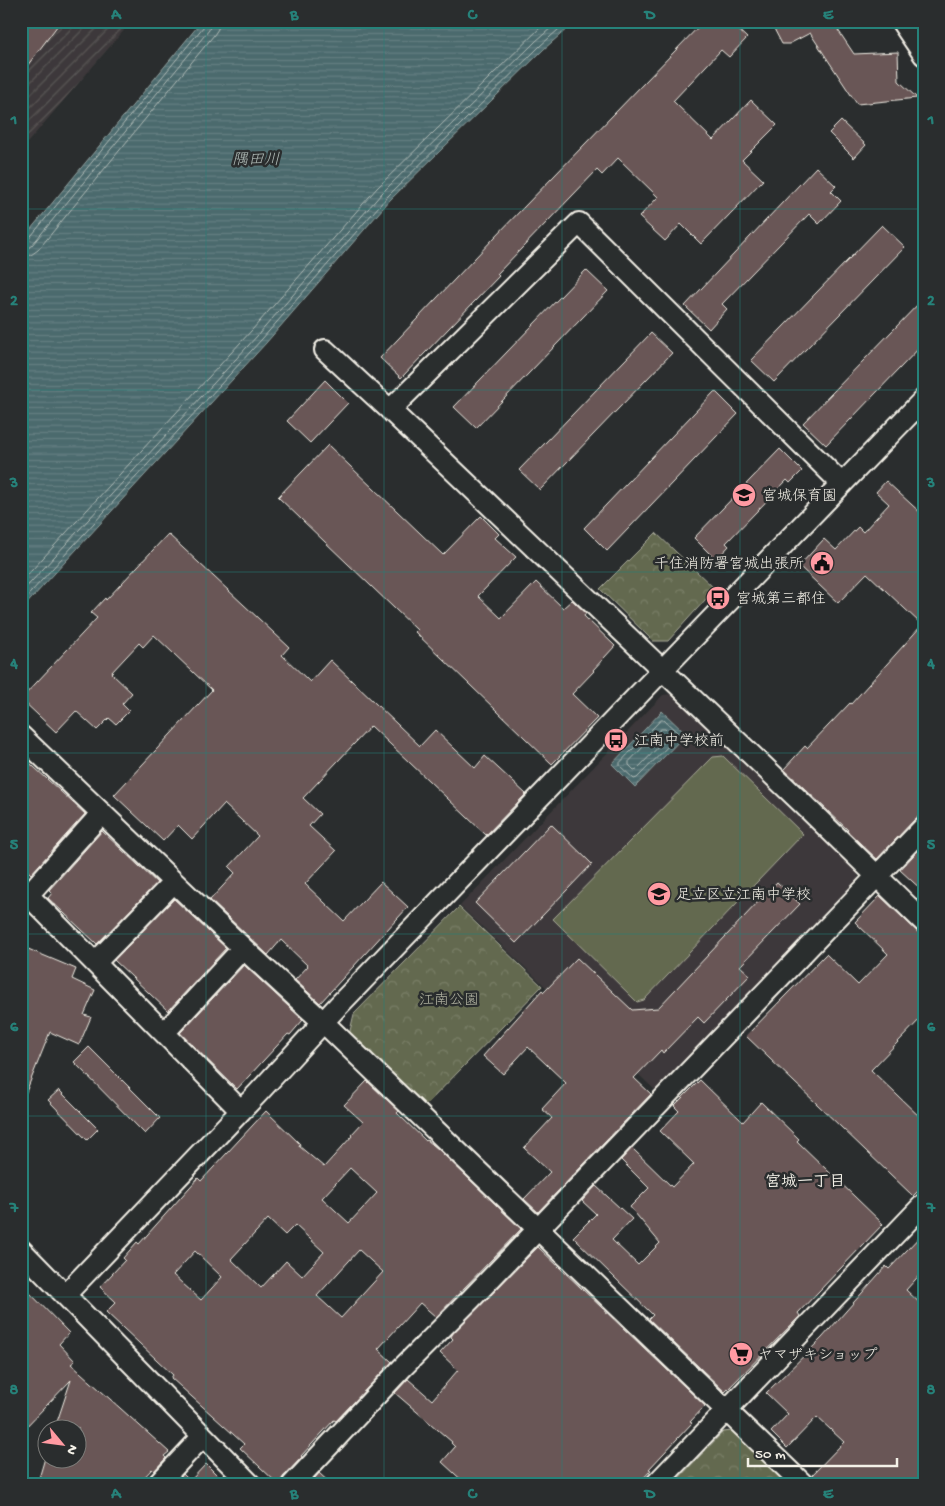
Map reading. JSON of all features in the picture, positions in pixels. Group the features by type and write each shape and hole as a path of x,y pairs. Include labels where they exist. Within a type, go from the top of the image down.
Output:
{"street":[{"path":"901,21 924,55"},
{"path":"390,410 579,223 842,484"},
{"path":"325,350 877,875 924,922"},
{"path":"66,1295 323,1022 924,398"},
{"path":"24,746 102,814 323,1022 804,1485"},
{"path":"102,814 25,891 241,1111"},
{"path":"292,1485 402,1368 471,1299 924,827"},
{"path":"95,963 174,882"},
{"path":"164,1033 243,948"},
{"path":"655,1485 924,1204"},
{"path":"21,1250 251,1485"},
{"path":"157,1485 203,1436"}],"shaded area":[{"path":"21,21 132,21 21,150"},
{"name":"足立区立江南中学校","path":"671,694 858,873 858,882 656,1091 460,906 663,695"}],"green space":[{"path":"656,533 715,589 668,641 653,641 600,589"},
{"path":"723,756 803,834 644,1000 637,1002 553,919 713,757"},
{"name":"江南公園","path":"459,907 542,986 424,1107 349,1035 354,1014"},
{"path":"732,1431 790,1485 672,1485 723,1432"}],"water":[{"name":"隅田川","path":"202,21 576,21 544,49 390,200 266,343 21,610 21,241"},
{"path":"662,711 686,734 635,787 612,764"}],"building":[{"path":"21,21 61,21 21,74"},
{"path":"704,21 729,21 747,38 729,57 721,50 673,101 713,140 751,100 777,125 742,160 763,180 701,244 681,224 665,241 639,217 658,197 618,158 602,175 597,170 401,378 380,358"},
{"path":"770,21 832,21 854,54 898,52 899,81 917,98 857,104 810,33 789,44 782,44"},
{"path":"841,121 866,145 854,158 829,133"},
{"path":"816,167 836,186 831,191 841,201 819,224 809,214 722,304 727,309 709,329 685,306"},
{"path":"882,225 905,247 774,382 751,360"},
{"path":"586,270 608,291 476,428 454,407"},
{"path":"924,298 924,343 826,445 803,423"},
{"path":"651,333 672,353 540,490 519,470"},
{"path":"325,380 348,403 310,443 287,421"},
{"path":"715,391 738,414 607,551 584,528"},
{"path":"328,445 443,555 481,516 499,534 495,538 516,557 478,596 501,618 536,582 563,608 572,600 586,613 584,616 615,646 572,694 597,718 552,764 415,632 417,630 278,497"},
{"path":"780,449 802,471 790,483 787,480 726,543 729,546 716,560 694,538"},
{"path":"886,481 924,516 924,815 915,819 877,859 784,769 805,746 807,748 851,704 922,625 867,573 838,603 799,566 824,539 836,550 858,527 863,532 889,504 876,492"},
{"path":"168,534 289,647 282,655 310,682 330,660 420,746 435,730 475,768 485,756 526,794 486,835 371,726 303,798 320,814 309,826 336,851 305,884 344,921 381,882 408,907 320,1003 295,980 308,966 281,940 268,955 210,900 235,873 229,867 258,836 224,804 192,839 178,825 163,841 114,795 212,690 154,635 143,647 139,643 111,673 132,693 122,704 129,711 116,724 109,718 97,730 76,711 56,732 21,699 97,618 91,613 105,598 106,600"},
{"path":"21,755 85,814 31,874 21,864"},
{"path":"551,824 592,864 516,943 475,903"},
{"path":"102,831 157,883 97,944 48,898 52,893 49,890"},
{"path":"924,844 924,892 900,870"},
{"path":"777,882 800,904 740,966 750,975 704,1023 698,1017 663,1053 661,1050 634,1078 651,1094 538,1212 524,1199 550,1172 524,1148 552,1118 542,1109 566,1083 528,1047 503,1074 483,1056 542,990 544,992 577,958 632,1010 658,1008"},
{"path":"880,896 924,938 924,1015 871,1070 924,1121 924,1185 913,1196 746,1036 826,954 858,985 888,954 855,922"},
{"path":"174,899 226,948 168,1011 114,960"},
{"path":"21,946 76,969 72,979 95,990 84,1015 91,1017 79,1045 50,1032 22,1102"},
{"path":"244,965 303,1020 237,1089 180,1033"},
{"path":"89,1047 160,1118 145,1134 74,1062"},
{"path":"700,1080 743,1122 761,1102 799,1139 797,1141 883,1224 798,1313 800,1316 725,1392 649,1319 653,1315 573,1237 596,1214 582,1201 596,1186 632,1219 612,1240 638,1265 660,1243 630,1207 649,1188 621,1160 632,1148 672,1187 694,1164 660,1131 679,1111 674,1106"},
{"path":"367,1081 399,1111 397,1113 426,1141 438,1149 521,1229 436,1317 420,1303 378,1349 392,1362 336,1421 334,1420 283,1477 279,1485 240,1448 244,1444 171,1378 173,1375 106,1312 116,1302 100,1287 125,1260 123,1258 137,1242 139,1244 198,1178 201,1181 266,1111 300,1144 299,1146 324,1167 363,1122 344,1105","holes":["350,1168 377,1193 349,1223 322,1198","268,1219 285,1235 295,1225 324,1252 302,1276 286,1261 261,1288 231,1259","359,1250 383,1272 341,1318 317,1296","195,1251 222,1277 201,1300 173,1275"]},
{"path":"59,1090 98,1129 87,1140 48,1100"},
{"path":"924,1232 924,1270 906,1290 924,1307 924,1485 823,1485 812,1475 844,1442 817,1417 787,1448 771,1432 788,1414 766,1393 822,1338 886,1266 889,1269"},
{"path":"538,1247 705,1406 637,1485 467,1485 442,1462 455,1447 452,1442 395,1393 408,1379 432,1400 458,1370 440,1353 453,1339 451,1337 453,1333"},
{"path":"21,1284 69,1333 59,1344 75,1361 71,1364 169,1452 154,1471 152,1469 137,1485 37,1485 42,1468 88,1468 88,1418 58,1418 71,1380 21,1432"},
{"path":"206,1464 227,1485 174,1485 183,1474 190,1481"},
{"path":"319,1473 332,1485 309,1485"}],"place":[{"name":"宮城保育園","path":"744,495"},
{"name":"千住消防署宮城出張所","path":"822,563"},
{"name":"宮城第三都住","path":"718,598"},
{"name":"江南中学校前","path":"616,740"},
{"name":"足立区立江南中学校","path":"659,894"},
{"name":"ヤマザキショップ","path":"741,1354"}],"district":[{"name":"宮城一丁目","path":"805,1180"}]}
